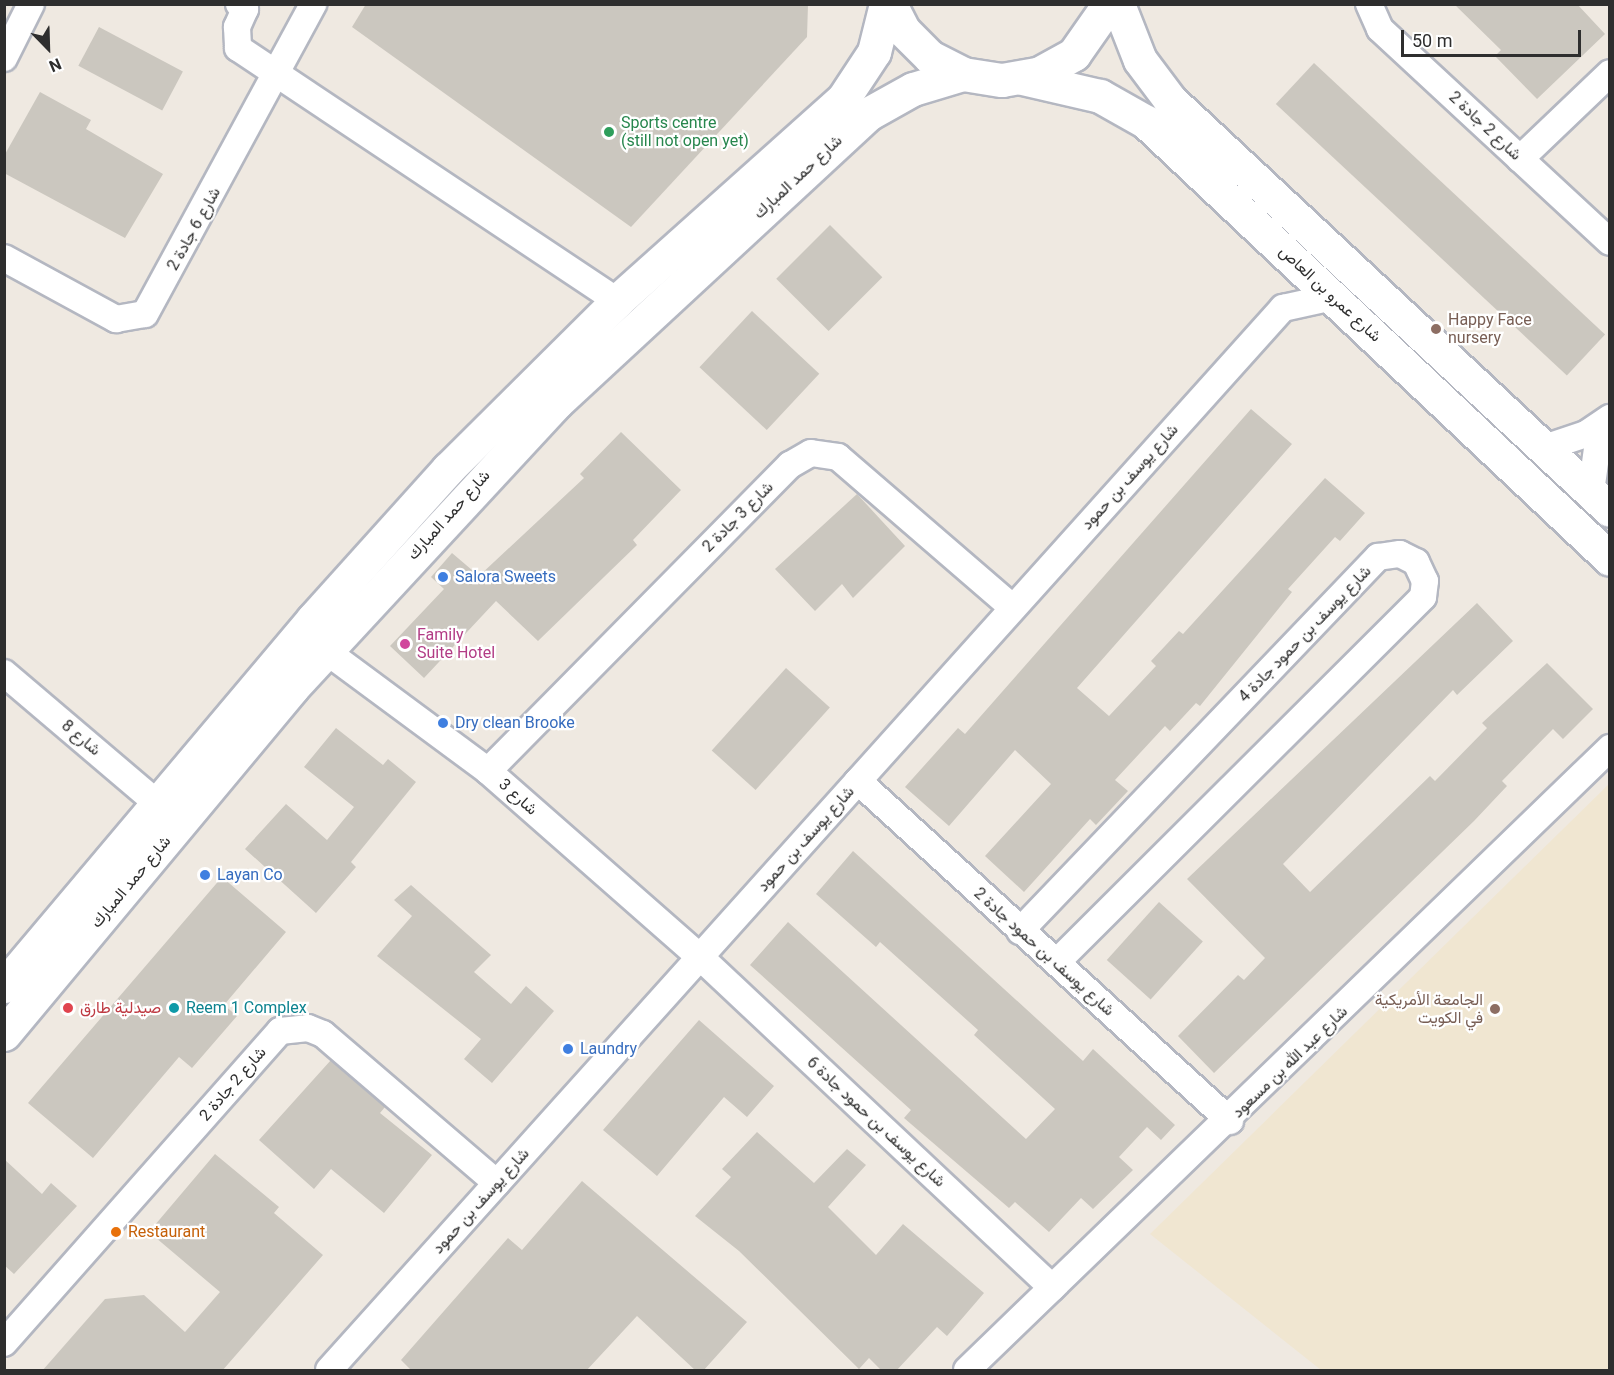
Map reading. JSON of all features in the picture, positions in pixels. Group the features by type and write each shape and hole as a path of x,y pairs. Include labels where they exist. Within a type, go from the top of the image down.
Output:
{"main road":[{"path":"888,4 915,45 963,74"},
{"name":"شارع حمد المبارك","path":"4,986 157,803 448,469 617,301 843,99 874,52 888,4"},
{"path":"1022,78 1074,54 1109,4"},
{"name":"شارع عمرو بن العاص","path":"1118,4 1140,60 1170,100 1600,501"},
{"name":"شارع حمد المبارك","path":"4,1034 326,651 556,403 848,131 905,93 963,74"},
{"name":"شارع عمرو بن العاص","path":"963,74 1022,78 1100,96 1146,122 1610,559"}],"street":[{"path":"4,58 32,4"},
{"path":"239,4 245,9 237,27 238,48 617,301"},
{"name":"شارع 6 جادة 2","path":"4,258 116,319 145,314 278,75 313,4"},
{"name":"شارع 2 جادة 2","path":"1369,4 1380,29 1610,242"},
{"path":"1520,159 1610,73"},
{"path":"1292,258 1283,308 1333,297"},
{"name":"شارع يوسف بن حمود","path":"329,1371 1283,308"},
{"path":"1544,448 1605,422 1600,501"},
{"name":"شارع 3 جادة 2","path":"488,771 790,465 811,453 838,457 1013,608"},
{"name":"شارع يوسف بن حمود جادة 4","path":"1020,932 1378,557 1400,554 1416,562 1425,581 1423,597 1057,962"},
{"name":"شارع 3","path":"326,651 488,771 700,957"},
{"name":"شارع 8","path":"4,673 157,803"},
{"name":"شارع عبد الله بن مسعود","path":"967,1371 1230,1121 1610,748"},
{"name":"شارع يوسف بن حمود جادة 2","path":"858,781 1020,932 1057,962 1230,1121"},
{"name":"شارع يوسف بن حمود جادة 6","path":"700,957 1052,1288"},
{"name":"شارع 2 جادة 2","path":"4,1343 280,1031 308,1028 323,1034 497,1184"}],"shaded area":[{"name":"الجامعة الأمريكية في الكويت","path":"1609,784 1609,1370 1321,1370 1150,1234"}],"building":[{"name":"Sports centre (still not open yet)","path":"366,4 808,4 807,37 631,227 352,27"},
{"path":"1454,4 1577,4 1605,34 1537,99 1495,56 1501,50"},
{"path":"99,27 183,72 162,110 78,66"},
{"path":"1314,63 1605,334 1567,375 1276,104"},
{"path":"40,92 91,120 86,129 163,174 125,238 4,173 4,156"},
{"path":"830,225 882,277 829,331 776,279"},
{"path":"752,311 819,374 767,430 699,367"},
{"path":"1251,409 1292,444 1077,688 1109,716 1156,666 1151,661 1179,631 1183,634 1325,478 1365,513 1340,541 1335,537 1288,589 1292,592 1200,706 1196,703 1170,731 1165,726 1115,780 1128,791 1096,825 1090,819 1024,892 985,856 1051,784 1015,750 949,826 905,787 958,728 965,734"},
{"path":"621,432 681,490 633,540 637,545 538,641 496,601 424,678 390,646 444,589 431,577 452,553 479,576 584,478 580,474"},
{"path":"857,494 905,546 853,598 842,584 815,611 775,569"},
{"path":"1477,603 1513,641 1457,695 1453,690 1283,864 1310,892 1430,776 1435,781 1487,728 1482,723 1547,663 1593,709 1563,739 1553,729 1502,781 1507,786 1474,821 1214,1073 1178,1036 1238,975 1244,980 1265,958 1187,879"},
{"path":"786,668 830,707 756,790 712,750"},
{"path":"336,728 383,765 388,759 416,782 351,862 356,867 316,913 245,849 286,804 327,840 354,807 304,767"},
{"path":"853,851 1083,1061 1093,1049 1175,1125 1161,1140 1147,1127 1119,1157 1133,1170 1093,1209 1081,1198 1049,1232 1015,1202 1009,1208 904,1118 911,1110 750,965 788,922 1026,1139 1055,1109 974,1035 978,1030 880,942 876,947 816,894"},
{"path":"222,877 286,932 224,1005 237,1016 192,1068 179,1057 93,1158 28,1103"},
{"path":"411,885 491,955 474,972 511,1004 526,986 554,1011 492,1083 464,1059 481,1039 377,956 412,916 394,900"},
{"path":"1159,902 1203,941 1151,999 1107,960"},
{"path":"699,1020 774,1086 747,1117 724,1097 657,1176 603,1130"},
{"path":"331,1060 385,1107 380,1113 432,1155 384,1213 331,1169 314,1189 259,1140"},
{"path":"757,1132 814,1183 847,1149 866,1165 828,1207 876,1255 903,1224 984,1293 947,1336 937,1327 896,1371 882,1371 869,1358 859,1369 739,1251 695,1216 731,1177 722,1169"},
{"path":"215,1154 279,1207 274,1213 323,1255 222,1371 42,1371 105,1299 144,1295 185,1332 220,1292 149,1232"},
{"path":"4,1159 42,1194 51,1183 77,1206 14,1274 4,1265"},
{"path":"582,1181 747,1322 703,1371 696,1371 637,1316 586,1371 412,1371 401,1360 508,1238 522,1250"}],"place":[{"name":"Sports centre (still not open yet)","path":"609,132"},
{"name":"Happy Face nursery","path":"1436,329"},
{"name":"Salora Sweets","path":"443,577"},
{"name":"Family Suite Hotel","path":"405,644"},
{"name":"Dry clean Brooke","path":"443,723"},
{"name":"Layan Co","path":"205,875"},
{"name":"صيدلية طارق","path":"68,1008"},
{"name":"Reem 1 Complex","path":"174,1008"},
{"name":"الجامعة الأمريكية في الكويت","path":"1495,1009"},
{"name":"Laundry","path":"568,1049"},
{"name":"Restaurant","path":"116,1232"}]}
